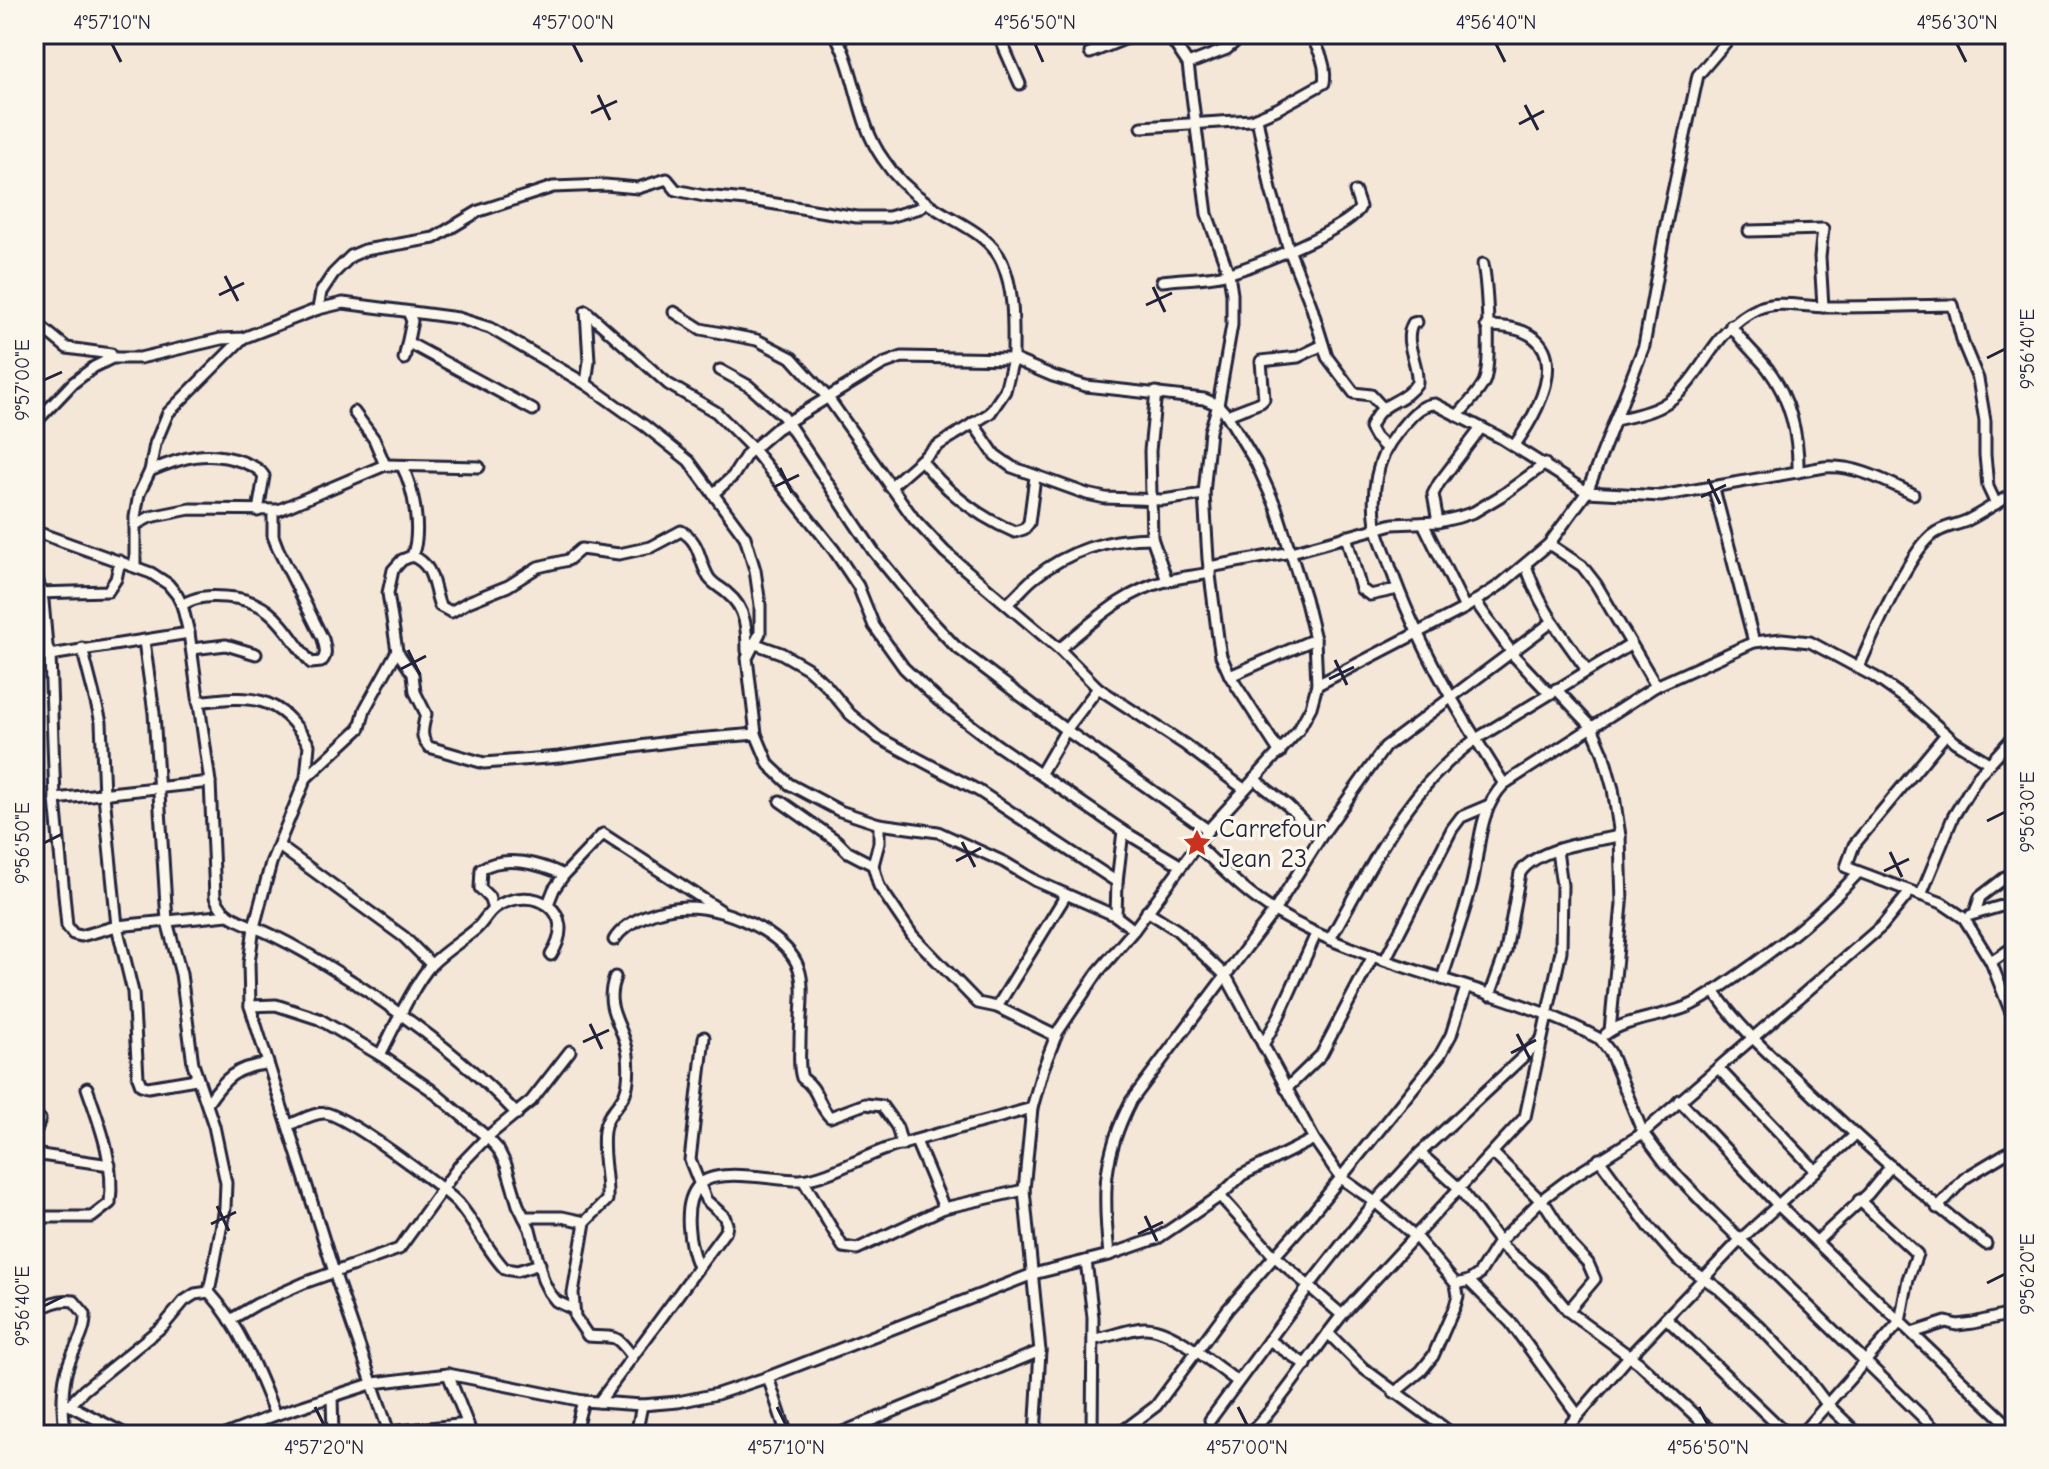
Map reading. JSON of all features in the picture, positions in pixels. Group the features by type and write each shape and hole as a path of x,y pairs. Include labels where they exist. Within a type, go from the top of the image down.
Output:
{"street":[{"path":"835,34 844,51 880,156 893,173 925,202 983,239 1001,260 1011,298 1013,359 999,404 921,460 890,487"},
{"path":"998,34 1020,84"},
{"path":"1090,53 1137,34"},
{"path":"1168,34 1188,64 1207,214 1229,274 1232,325 1218,405 1210,431 1204,494 1218,638 1230,676 1280,753"},
{"path":"1188,64 1227,49 1244,34"},
{"path":"1142,127 1257,118 1298,99 1324,83 1325,65 1310,34"},
{"path":"1317,685 1465,608 1526,565 1549,544 1587,492 1644,346 1698,75 1733,34"},
{"path":"1257,118 1271,190 1323,345 1334,368 1354,393 1371,395 1382,407"},
{"path":"318,309 327,281 351,256 383,245 434,238 479,211 553,187 583,190 605,185 630,189 667,179 676,190 704,196 866,218 889,217 920,208 925,202"},
{"path":"1162,281 1229,274 1289,250 1353,218 1360,207 1355,192"},
{"path":"1749,231 1823,229 1820,257 1823,307"},
{"path":"1457,416 1485,379 1489,356 1483,264"},
{"path":"34,424 73,383 112,358 140,358 221,339 243,338 318,309 343,303 458,318 490,328 586,384 689,461 745,537 755,570 760,633 747,658"},
{"path":"1615,420 1661,407 1691,380 1731,325 1771,304 1823,307 1953,305 1963,343 1978,379 1985,421 1988,487 1996,504"},
{"path":"586,384 589,361 586,311 668,384 716,412 752,448 834,550 858,586 874,626 904,668 938,700 997,745 1123,831 1180,865"},
{"path":"404,359 412,321 408,312"},
{"path":"674,312 701,329 757,340 792,358 829,399 914,519 945,552 1059,649 1098,688 1184,744 1244,789"},
{"path":"34,321 67,348 105,352 112,358"},
{"path":"1385,447 1370,428 1382,407 1406,395 1417,383 1417,367 1408,334 1417,322"},
{"path":"1731,325 1782,391 1791,412 1798,472"},
{"path":"1486,326 1521,330 1538,338 1548,360 1548,377 1542,397 1514,446"},
{"path":"135,566 139,494 150,471 155,444 168,413 243,338"},
{"path":"409,343 533,410"},
{"path":"1227,415 1264,399 1261,361 1298,357 1323,345"},
{"path":"713,494 733,476 752,448 883,364 902,357 1013,359 1086,386 1156,392 1204,399 1218,405 1256,463 1276,507 1315,639 1317,685 1311,707 1298,731 1208,830 1134,930 1098,972 1056,1036 1032,1108 1024,1190 1040,1351 1035,1435"},
{"path":"720,370 760,393 788,423 874,552 955,646 1066,730 1208,830"},
{"path":"1156,392 1150,451 1152,538 1167,581"},
{"path":"1504,784 1418,633 1398,589 1377,527 1375,490 1385,447 1425,406 1435,404 1481,428 1587,492 1661,496 1842,466 1879,478 1913,494"},
{"path":"354,412 374,439 385,465"},
{"path":"973,423 995,455 1035,477 1105,498 1151,499 1204,494"},
{"path":"1438,522 1433,494 1481,428"},
{"path":"150,471 194,455 217,454 236,459 257,468 264,476 258,511"},
{"path":"921,460 941,484 967,506 995,524 1015,532 1029,523 1035,477"},
{"path":"1059,649 1113,605 1167,581 1291,552 1377,527 1402,522 1438,522 1474,512 1545,464"},
{"path":"135,525 150,517 190,509 273,511 385,465 479,467"},
{"path":"402,466 410,484 418,538 412,556"},
{"path":"1714,489 1754,642"},
{"path":"1859,667 1874,632 1921,547 1940,529 1966,521 2015,493"},
{"path":"182,605 197,597 212,596 252,602 283,624 311,663 326,658 323,639 273,536 273,511"},
{"path":"1423,523 1465,608"},
{"path":"756,734 684,740 526,761 484,763 429,747 423,741 426,714 415,692 413,674 397,651 393,637 388,583 393,570 402,560 412,556 425,562 433,577 440,606 451,612 508,586 538,567 568,560 581,549 619,554 651,547 681,531 698,545 711,581 732,597 742,612 747,627 747,658 756,734 769,765 789,784 840,811 879,824 938,832 1116,916 1134,930"},
{"path":"34,547 35,532 135,566 168,584 182,605 192,649 210,782 215,897 219,907 228,915 331,968 402,1014 500,1095 517,1114"},
{"path":"1346,536 1361,589 1370,595 1398,589"},
{"path":"1007,604 1032,579 1079,550 1113,541 1152,538"},
{"path":"1549,544 1582,566 1596,584 1656,686"},
{"path":"37,593 108,591 116,579 120,561"},
{"path":"1526,565 1532,587 1552,622 1587,670"},
{"path":"34,567 50,655 55,799 67,926 73,934 81,936 117,926 228,915"},
{"path":"1475,601 1511,652 1592,727 1603,753 1613,789 1620,836 1622,904 1610,1031"},
{"path":"1109,1255 1104,1203 1108,1165 1115,1131 1131,1101 1274,911 1320,838 1385,747 1552,622"},
{"path":"34,655 189,633"},
{"path":"1230,676 1315,639"},
{"path":"1442,979 1472,882 1487,806 1504,784 1656,686 1754,642 1782,639 1810,642 1859,667 1900,694 1946,734 1989,763"},
{"path":"144,641 154,713 167,921 181,974 196,1079 207,1104 222,1156 226,1183 225,1208 209,1292 230,1320 258,1373 275,1415"},
{"path":"753,643 781,653 807,668 850,714 879,738 979,791 1117,882"},
{"path":"192,649 226,645 256,654"},
{"path":"1330,939 1391,830 1441,767 1476,739 1630,645"},
{"path":"82,648 101,722 104,795 117,926 133,992 138,1077 141,1085 148,1087 196,1079"},
{"path":"306,778 360,728 365,709 397,651"},
{"path":"1041,773 1066,730 1098,688"},
{"path":"198,702 232,698 264,700 273,704 309,745 306,778 271,863 254,927 249,963 250,1006 334,1272 390,1434 468,1424"},
{"path":"1946,734 1854,845 1846,867 1942,903 1964,918 1991,962 2015,1023"},
{"path":"1921,895 1953,817 1989,763 2015,735"},
{"path":"1254,779 1287,805 1320,838"},
{"path":"55,799 210,782"},
{"path":"780,801 848,852 873,865"},
{"path":"1385,960 1452,829 1461,817 1487,806"},
{"path":"879,824 879,843 873,865 879,886 913,936 978,1003 997,1007 1056,1036"},
{"path":"1116,916 1123,831"},
{"path":"548,904 564,875 603,834 721,911 750,923 782,942 794,957 802,983 800,1075 815,1088 826,1114 834,1117 865,1104 879,1104 887,1110 897,1127 902,1145"},
{"path":"1490,995 1506,951 1520,873 1532,859 1620,836"},
{"path":"1197,845 1234,881 1274,911 1316,934 1547,1016 1600,1039 1610,1052 1643,1133 1666,1164 1941,1435"},
{"path":"279,846 404,937 431,964"},
{"path":"1248,1435 1284,1397 1342,1315 1525,1117 1555,983 1561,939 1562,885 1557,851"},
{"path":"493,909 489,897 480,888 483,867 508,862 525,863 564,875"},
{"path":"1975,913 1980,897 2015,870"},
{"path":"1600,1039 1610,1031 1679,1011 1714,991 1788,941 1858,873"},
{"path":"1456,1284 1469,1281 1479,1274 1499,1242 1541,1200 1599,1159 1643,1133 1882,926 1909,893"},
{"path":"997,1007 1066,895"},
{"path":"380,1055 431,964 475,930 493,909 514,899 548,904 554,908 559,938 551,955"},
{"path":"1964,918 2015,902"},
{"path":"614,940 624,928 659,911 681,907 721,911"},
{"path":"1147,911 1177,930 1226,976 1314,1139 1341,1178 1415,1236 1456,1284 1458,1296 1455,1306 1433,1356 1421,1371 1394,1393"},
{"path":"1263,1045 1316,934"},
{"path":"1991,962 2015,946"},
{"path":"1286,1089 1321,1055 1373,956"},
{"path":"615,977 611,986 614,1019 628,1053 626,1091 607,1118 604,1131 607,1200 585,1222 573,1309 580,1327 588,1336 610,1335 618,1339 632,1356"},
{"path":"1108,1435 1124,1430 1156,1406 1228,1309 1341,1178 1440,1055 1451,1035 1466,987"},
{"path":"1714,991 1744,1031 1855,1135 1937,1208 1986,1244"},
{"path":"250,1006 276,1005 309,1015 380,1055 430,1089 487,1137 502,1156 530,1229 549,1292 556,1301 573,1309"},
{"path":"599,1402 726,1230 724,1216 706,1200 690,1160 704,1037"},
{"path":"1210,1420 1375,1202 1420,1153 1540,1041"},
{"path":"230,1320 257,1304 399,1249 459,1166 546,1085 570,1051"},
{"path":"207,1104 220,1083 229,1076 268,1064"},
{"path":"1718,1068 1816,1171"},
{"path":"34,1217 92,1217 110,1203 110,1165 87,1088"},
{"path":"1679,1100 1778,1205 2015,1431"},
{"path":"698,1267 693,1255 689,1219 691,1200 699,1184 742,1175 803,1180 902,1145 1032,1108"},
{"path":"289,1125 322,1112 332,1114 442,1189 458,1204 490,1253 505,1269 517,1271 540,1264"},
{"path":"34,1136 40,1119"},
{"path":"1561,1435 1629,1356 1741,1239 1855,1135"},
{"path":"225,1435 275,1415 374,1383 448,1374 583,1401 642,1405 697,1399 768,1377 1033,1274 1109,1255 1169,1232 1220,1196 1242,1175 1314,1139"},
{"path":"916,1141 944,1208"},
{"path":"1937,1208 1965,1178 2015,1148"},
{"path":"1420,1153 1460,1189 1499,1242 1541,1278 1568,1311 1629,1356 1716,1435"},
{"path":"1493,1153 1541,1200 1596,1277 1568,1311"},
{"path":"34,1154 110,1165"},
{"path":"1599,1159 1678,1260 1704,1278 1760,1327 1801,1370 1826,1403 1859,1435"},
{"path":"1817,1241 1868,1194 1891,1166"},
{"path":"803,1180 843,1247 850,1250 944,1208 1024,1190"},
{"path":"1220,1196 1273,1255 1342,1315"},
{"path":"1800,1435 1900,1322 1908,1279 1917,1254 1859,1200"},
{"path":"524,1217 562,1217 585,1222"},
{"path":"1086,1261 1094,1339 1092,1435"},
{"path":"1469,1281 1511,1323 1577,1414"},
{"path":"67,1403 164,1325 184,1301 195,1294 209,1292"},
{"path":"34,1313 53,1301 63,1300 74,1301 85,1314 84,1327 68,1367 66,1435"},
{"path":"1912,1333 1946,1322 1957,1325 1973,1323 2015,1313"},
{"path":"1666,1318 1788,1435"},
{"path":"1094,1339 1143,1328 1154,1329 1168,1334 1237,1381"},
{"path":"1328,1333 1363,1368 1454,1435"},
{"path":"1269,1340 1306,1365"},
{"path":"836,1435 1040,1351"},
{"path":"448,1374 472,1435"},
{"path":"768,1377 787,1435"},
{"path":"332,1397 333,1435"},
{"path":"574,1435 583,1401"},
{"path":"67,1403 127,1435"},
{"path":"636,1435 642,1405"}],"place":[{"name":"Carrefour Jean 23","path":"1197,843"}]}
